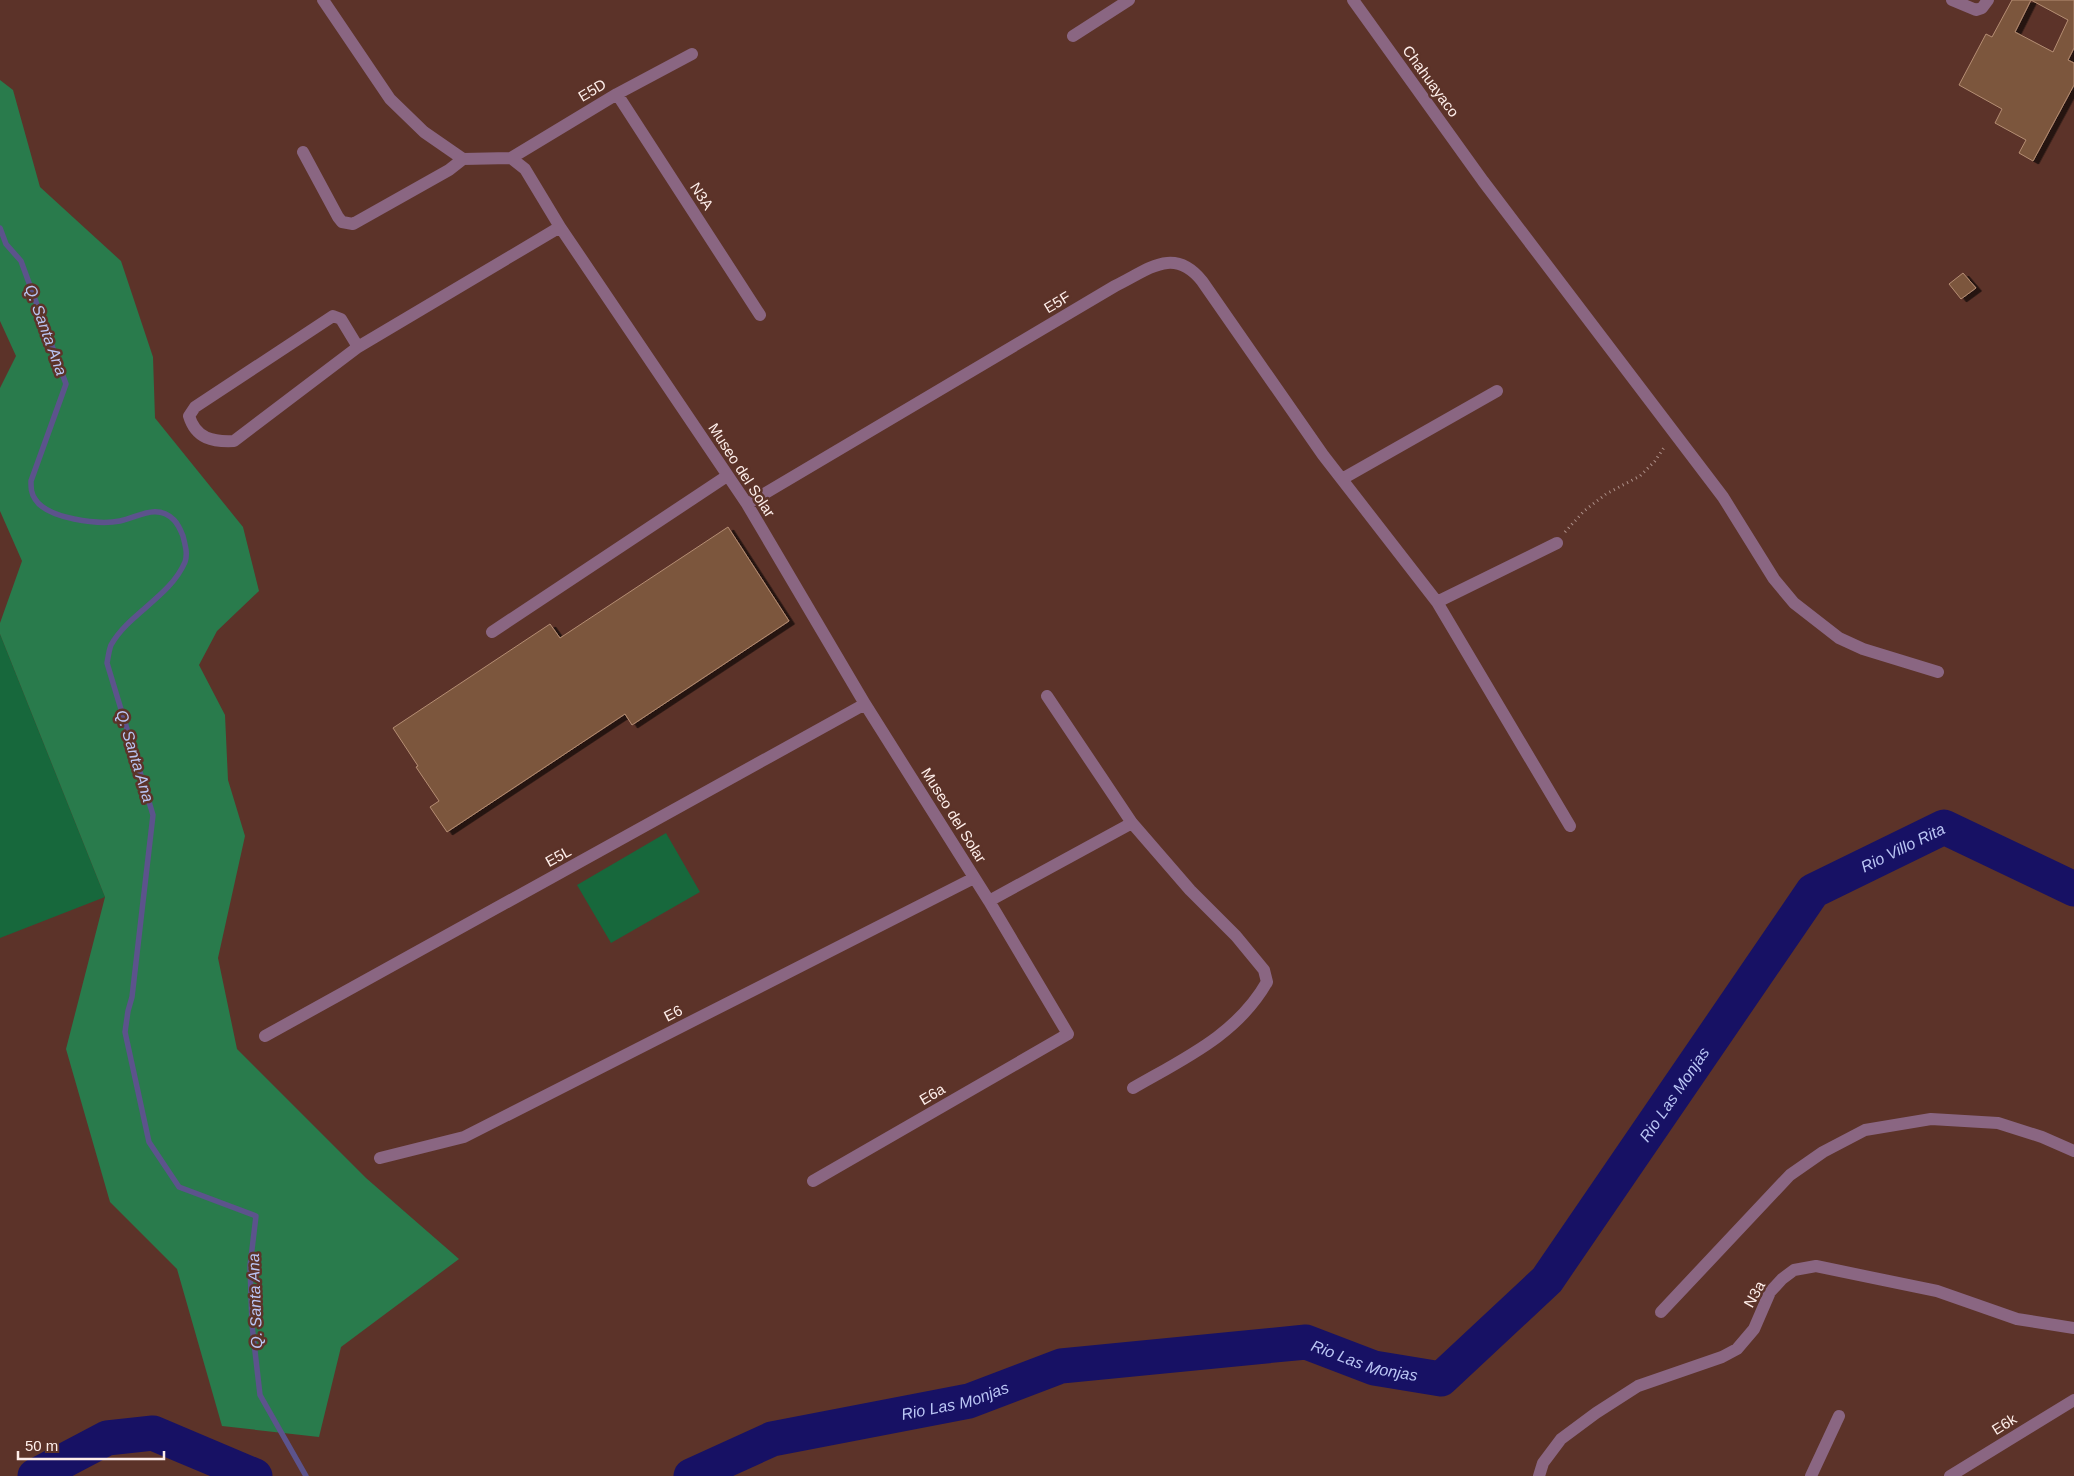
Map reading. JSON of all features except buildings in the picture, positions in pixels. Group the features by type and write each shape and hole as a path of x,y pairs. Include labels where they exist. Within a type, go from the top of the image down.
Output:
{"street":[{"path":"323,0 390,99 424,132 463,160"},
{"path":"1073,36 1129,0"},
{"name":"Chahuayaco","path":"1352,0 1483,181 1723,497 1774,579 1794,603 1839,638 1863,649 1938,672"},
{"path":"1952,0 1976,10 1982,8 1988,0"},
{"name":"E5D","path":"511,158 617,94 692,54"},
{"name":"N3A","path":"617,94 760,315"},
{"path":"303,152 338,217 342,222 353,224 449,170 463,160 511,158"},
{"name":"Museo del Solar","path":"511,158 525,169 560,226 746,504 866,704 989,901 1068,1034"},
{"path":"358,347 341,319 333,316 195,407 189,416 192,425 203,436 216,442 234,441 358,347 560,226"},
{"name":"E5F","path":"746,504 1114,286 1141,274 1150,266 1161,262 1173,262 1184,266 1195,272 1323,456 1437,602 1570,826"},
{"path":"1342,479 1497,390"},
{"path":"492,632 727,476"},
{"path":"1437,602 1558,543"},
{"path":"1047,696 1132,823 1190,890 1236,936 1264,970 1267,982 1253,1003 1239,1019 1210,1044 1133,1088"},
{"name":"E5L","path":"265,1036 866,704"},
{"path":"989,901 1132,823"},
{"name":"E6","path":"380,1158 464,1137 974,878"},
{"name":"E6a","path":"813,1181 1068,1034"},
{"path":"1660,1312 1790,1175 1823,1152 1865,1130 1931,1119 1998,1122 2042,1137 2074,1151"},
{"name":"N3a","path":"1539,1476 1543,1463 1561,1439 1596,1413 1638,1386 1722,1357 1737,1349 1754,1329 1770,1292 1794,1270 1816,1266 1937,1291 2017,1319 2074,1328"},
{"name":"E6k","path":"1950,1476 2074,1400"},
{"path":"1810,1476 1839,1416"}],"path":[{"path":"1558,543 1570,524 1584,511 1606,494 1640,476 1655,460 1665,447 1667,423"}],"green space":[{"path":"0,80 13,90 40,187 121,261 153,357 155,418 243,527 259,591 217,631 199,665 225,715 228,780 245,836 218,958 237,1049 366,1178 459,1259 341,1347 319,1437 222,1426 177,1269 110,1202 66,1049 105,897 0,634 0,623 22,561 0,511 0,388 16,356 0,321"},
{"path":"0,634 105,897 0,938"},
{"path":"666,833 700,892 611,943 577,885"}],"waterway":[{"name":"Q. Santa Ana","path":"0,228 6,244 21,261 66,384 31,481 35,499 41,506 50,511 62,516 87,521 120,521 148,513 161,512 174,520 183,536 186,559 178,574 170,585 128,623 119,634 111,645 107,663 153,815 132,997 125,1032 149,1142 179,1187 256,1216 250,1266 252,1325 260,1395 306,1476"},
{"name":"Rio Las Monjas","path":"691,1476 772,1439 969,1401 1061,1366 1306,1342 1374,1368 1441,1379 1547,1280 1813,891 1944,827 2074,889"},
{"name":"Rio Las Monjas","path":"35,1476 107,1438 153,1433 255,1476"}],"water label":[{"name":"Rio Villo Rita","path":"1903,850"}]}
